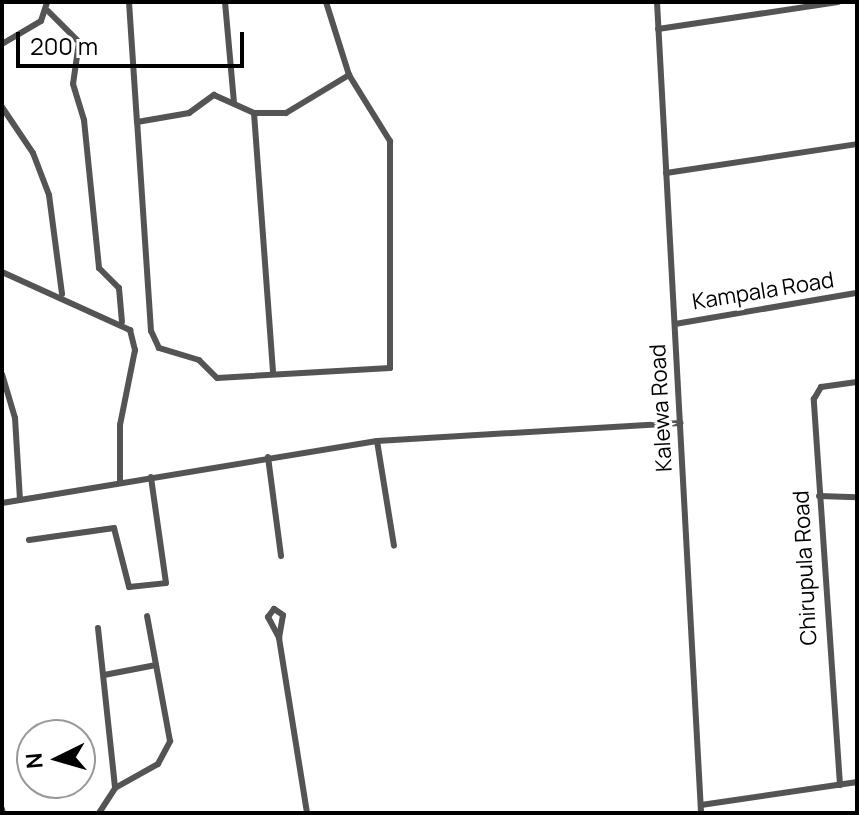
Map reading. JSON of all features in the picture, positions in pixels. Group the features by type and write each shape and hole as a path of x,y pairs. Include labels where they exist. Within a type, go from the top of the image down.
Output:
{"street":[{"path":"47,2 48,11 79,42 73,84 84,120 99,268 119,288 122,322 135,350 120,425 120,482"},
{"path":"129,2 155,345 199,360 211,377 257,379 273,372 387,372 392,363 385,214 390,141 349,75 326,2"},
{"path":"225,2 234,103"},
{"name":"Kalewa Road","path":"657,2 701,809"},
{"path":"658,29 838,2"},
{"path":"2,44 48,11"},
{"path":"137,122 189,113 214,95 254,113 303,109 349,75"},
{"path":"2,107 33,153 49,195 62,294"},
{"path":"254,113 273,372"},
{"path":"666,173 857,144"},
{"path":"2,272 62,294 122,322"},
{"name":"Kampala Road","path":"675,324 857,293"},
{"path":"2,374 15,418 20,500"},
{"name":"Chirupula Road","path":"840,785 819,496 815,394 826,385 857,382"},
{"path":"2,503 377,441 680,423"},
{"path":"377,441 394,546"},
{"path":"268,457 281,556"},
{"path":"29,540 114,528 129,587 166,583 151,477"},
{"path":"819,496 857,497"},
{"path":"99,813 115,788 149,771 168,749 147,616"},
{"path":"98,628 115,788"},
{"path":"279,638 307,813"},
{"path":"104,675 156,665"},
{"path":"701,809 857,782"}]}
